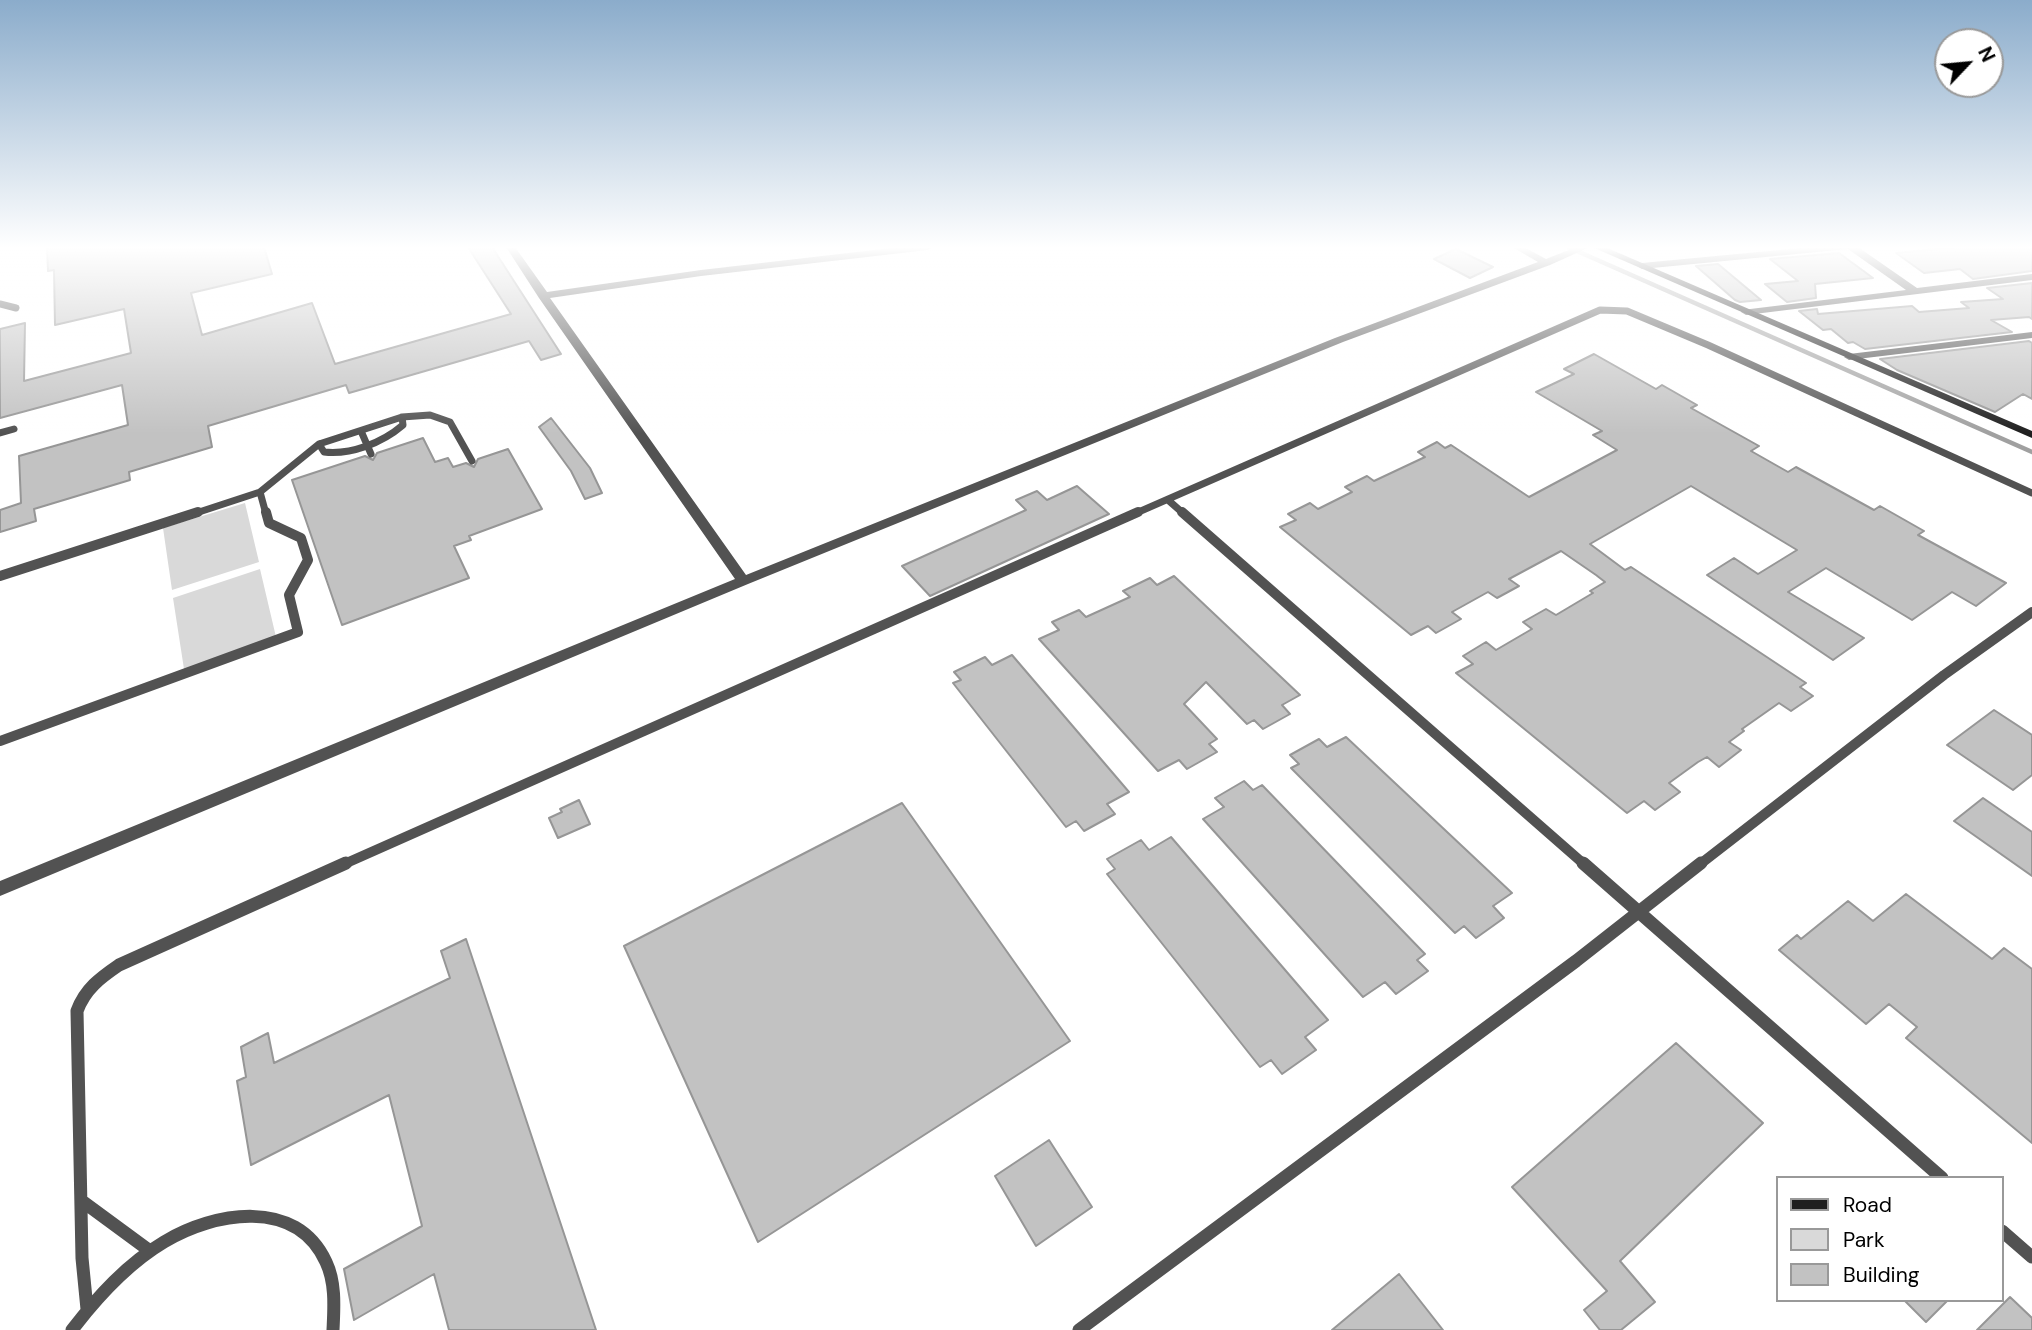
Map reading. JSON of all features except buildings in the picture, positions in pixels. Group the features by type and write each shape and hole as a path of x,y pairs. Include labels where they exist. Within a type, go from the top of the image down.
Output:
{"street":[{"path":"551,309 743,582"},
{"path":"0,889 743,582 1339,340 1422,309"},
{"path":"1739,309 2032,435"},
{"path":"1746,312 1768,309"},
{"path":"1849,356 2032,335"}],"lane":[{"path":"87,1309 82,1258 77,1011 80,998 90,986 119,965 872,628 1606,309"},
{"path":"1607,309 1627,311 1709,345 2032,493"},
{"path":"0,576 260,492 319,444 402,418 430,415 450,422 472,461"},
{"path":"319,444 324,452 334,454 367,444 398,431 403,425 402,418"},
{"path":"0,433 13,429"},
{"path":"361,431 371,454"},
{"path":"0,741 298,632 289,595 308,560 301,538 269,523 260,492"},
{"path":"1168,500 1940,1176"},
{"path":"1079,1330 1640,911 1944,675 2032,612"},
{"path":"82,1201 150,1251"},
{"path":"72,1330 87,1309 117,1278 150,1251 205,1223 232,1216 257,1215 280,1219 300,1227 316,1241 328,1260 335,1282 336,1309 333,1330"},
{"path":"2004,1233 2032,1257"}],"green space":[{"path":"245,503 259,562 172,590 163,528"},
{"path":"260,569 276,637 184,669 173,598"}],"waterway":[{"path":"1708,309 2032,452"}]}
